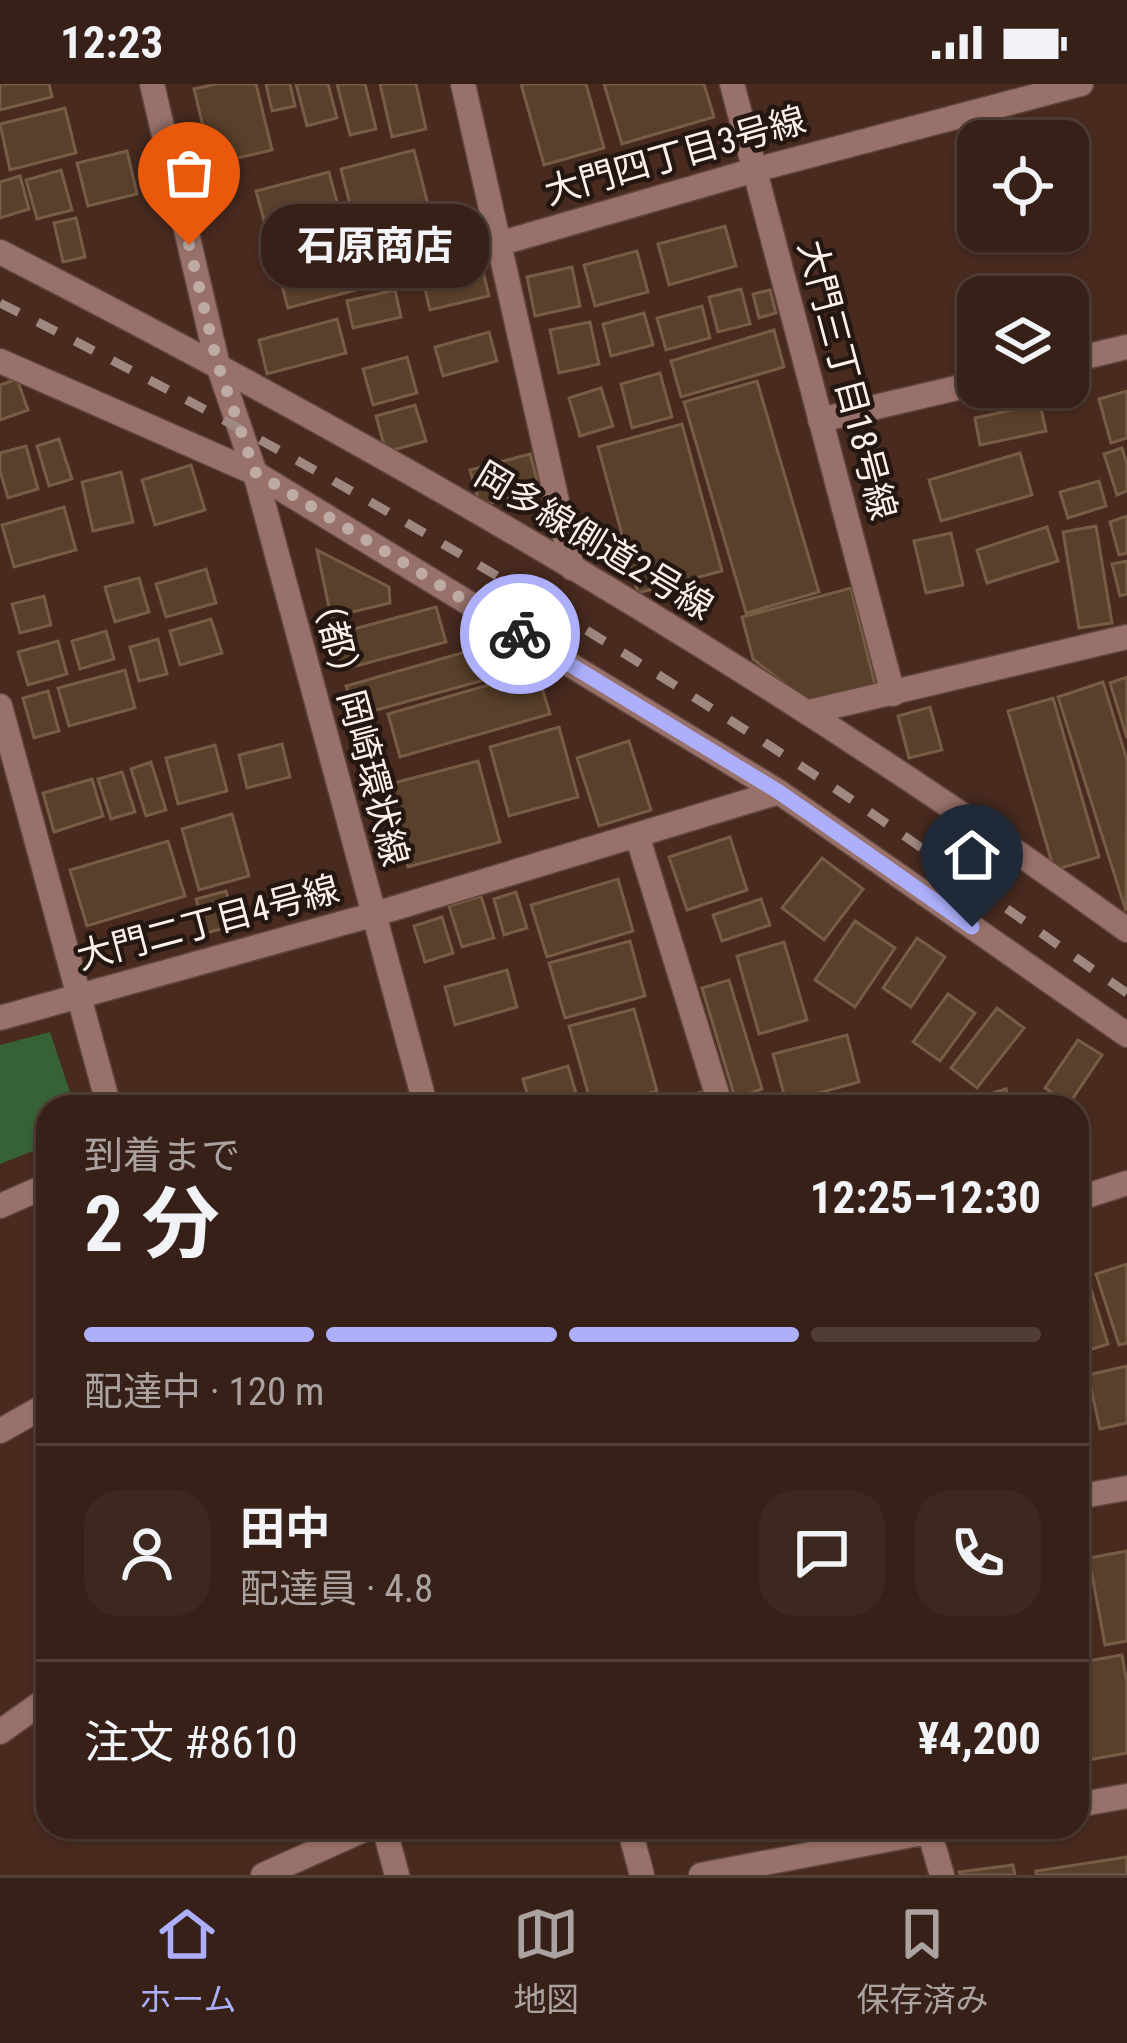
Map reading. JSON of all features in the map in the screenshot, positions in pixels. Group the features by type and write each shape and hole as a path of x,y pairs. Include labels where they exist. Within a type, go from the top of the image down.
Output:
{"street":[{"name":"（都）岡崎環状線","path":"152,84 217,362 255,472 423,1095"},
{"path":"463,84 572,568"},
{"name":"大門三丁目18号線","path":"732,84 893,694"},
{"name":"大門四丁目3号線","path":"498,244 754,170 1081,84"},
{"name":"岡多線側道2号線","path":"0,252 217,362 572,568 808,712 1124,924"},
{"path":"1089,356 1127,347"},
{"path":"0,361 255,472 779,792 1127,1035"},
{"path":"820,420 957,387"},
{"path":"808,712 1127,637"},
{"path":"0,706 9,774 107,1095"},
{"name":"大門二丁目4号線","path":"0,1018 372,915 779,792"},
{"path":"637,835 717,1095"},
{"path":"1089,1194 1127,1183"},
{"path":"0,1206 36,1190"},
{"path":"0,1430 36,1410"},
{"path":"1089,1495 1127,1488"},
{"path":"0,1732 36,1706"},
{"path":"1089,1803 1127,1796"},
{"path":"263,1875 343,1839"},
{"path":"387,1839 397,1875"},
{"path":"632,1839 642,1875"},
{"path":"701,1875 882,1839"},
{"path":"938,1839 942,1875"}],"green space":[{"path":"50,1032 71,1095 36,1095 36,1150 0,1164 0,1045"}],"building":[{"path":"0,84 49,84 52,97 0,110"},
{"path":"256,84 272,150 212,164 194,89"},
{"path":"266,84 290,84 295,106 272,111"},
{"path":"296,84 328,84 337,118 307,126"},
{"path":"337,84 365,84 376,129 350,135"},
{"path":"380,84 416,84 426,129 392,137"},
{"path":"521,84 586,84 604,148 544,165"},
{"path":"604,84 704,84 714,117 622,144"},
{"path":"65,108 76,153 10,170 0,124"},
{"path":"414,150 444,267 371,286 341,169"},
{"path":"127,151 137,194 88,206 77,163"},
{"path":"61,170 72,210 37,219 26,180"},
{"path":"329,172 360,289 288,308 256,191"},
{"path":"20,176 29,209 0,218 0,182"},
{"path":"76,218 85,257 63,262 54,223"},
{"path":"725,226 736,266 669,285 658,244"},
{"path":"637,251 648,292 595,306 584,265"},
{"path":"482,267 489,296 430,310 423,281"},
{"path":"572,267 580,306 535,316 527,277"},
{"path":"741,289 750,324 718,332 709,297"},
{"path":"395,290 401,317 353,328 347,301"},
{"path":"770,290 776,313 759,318 753,294"},
{"path":"702,306 710,338 666,350 657,318"},
{"path":"644,313 653,345 611,356 603,324"},
{"path":"337,319 346,353 267,374 259,340"},
{"path":"590,322 599,364 559,373 550,330"},
{"path":"774,330 784,367 681,397 671,361"},
{"path":"489,332 497,361 443,376 435,347"},
{"path":"407,357 417,393 373,405 363,369"},
{"path":"660,373 672,417 632,428 621,384"},
{"path":"17,379 28,410 0,420 0,385"},
{"path":"757,381 819,592 746,613 684,402"},
{"path":"601,388 613,426 580,436 569,398"},
{"path":"1127,391 1127,438 1111,443 1099,399"},
{"path":"415,405 426,441 386,452 376,416"},
{"path":"1041,408 1046,431 980,445 975,418"},
{"path":"682,424 722,571 638,593 598,447"},
{"path":"59,439 72,479 49,486 37,446"},
{"path":"26,446 38,489 8,498 0,453"},
{"path":"1122,448 1127,491 1117,495 1104,454"},
{"path":"1020,453 1032,495 941,521 929,480"},
{"path":"530,454 540,491 480,506 470,470"},
{"path":"191,465 205,510 155,525 142,480"},
{"path":"121,472 133,522 93,531 82,482"},
{"path":"1099,481 1106,506 1068,518 1060,492"},
{"path":"64,507 76,550 14,567 2,525"},
{"path":"1127,516 1127,553 1119,555 1110,522"},
{"path":"1096,526 1112,623 1079,628 1063,532"},
{"path":"1047,527 1058,561 987,583 977,550"},
{"path":"951,533 963,585 926,593 914,541"},
{"path":"317,550 389,587 390,603 331,617"},
{"path":"1127,561 1127,594 1120,596 1112,564"},
{"path":"206,569 216,603 166,617 156,584"},
{"path":"139,578 149,612 115,622 105,587"},
{"path":"851,588 875,685 809,703 753,659 742,617"},
{"path":"44,596 51,625 20,633 12,604"},
{"path":"436,607 446,642 341,670 331,635"},
{"path":"211,619 222,653 180,665 170,631"},
{"path":"106,631 114,659 80,669 72,641"},
{"path":"158,639 167,674 139,681 130,647"},
{"path":"58,641 67,674 28,685 18,652"},
{"path":"486,646 495,677 355,716 346,686"},
{"path":"125,670 135,708 69,726 58,688"},
{"path":"537,671 550,714 400,757 388,714"},
{"path":"1127,677 1127,738 1110,683"},
{"path":"1103,682 1127,760 1126,911 1058,697"},
{"path":"48,691 59,731 34,738 23,698"},
{"path":"1053,698 1099,857 1054,870 1008,711"},
{"path":"930,707 942,750 909,758 898,716"},
{"path":"559,727 578,797 509,816 490,747"},
{"path":"629,741 651,810 599,826 577,758"},
{"path":"282,744 290,777 247,788 239,755"},
{"path":"215,745 227,791 178,804 166,758"},
{"path":"478,761 500,842 408,867 386,785"},
{"path":"151,762 166,810 146,816 131,769"},
{"path":"122,772 135,812 111,819 98,779"},
{"path":"92,779 103,816 54,832 43,793"},
{"path":"232,814 249,876 199,890 182,829"},
{"path":"730,837 747,890 687,910 669,857"},
{"path":"168,841 185,896 87,926 70,870"},
{"path":"822,858 863,889 824,940 782,908"},
{"path":"618,879 633,931 547,957 531,905"},
{"path":"226,891 236,925 206,933 196,899"},
{"path":"516,892 527,928 504,935 494,899"},
{"path":"481,896 494,938 462,947 449,906"},
{"path":"761,899 770,925 722,941 713,915"},
{"path":"442,917 453,953 425,962 414,926"},
{"path":"855,921 895,948 855,1007 815,980"},
{"path":"917,938 945,957 911,1007 883,988"},
{"path":"630,941 645,996 565,1018 549,963"},
{"path":"784,942 807,1020 759,1034 737,956"},
{"path":"507,970 517,1007 455,1025 445,987"},
{"path":"729,980 762,1089 734,1095 702,988"},
{"path":"948,994 975,1013 940,1061 913,1042"},
{"path":"997,1008 1024,1028 977,1088 951,1068"},
{"path":"634,1009 657,1091 589,1095 569,1026"},
{"path":"847,1035 859,1082 812,1095 784,1095 773,1054"},
{"path":"1078,1040 1102,1055 1075,1095 1056,1095 1045,1088"},
{"path":"568,1066 576,1095 528,1095 523,1079"},
{"path":"1127,1264 1127,1343 1119,1345 1096,1274"},
{"path":"1089,1286 1108,1344 1089,1350"},
{"path":"1127,1366 1127,1423 1100,1429 1089,1375"},
{"path":"1127,1551 1127,1641 1105,1645 1089,1558"},
{"path":"1122,1655 1127,1753 1089,1760 1089,1661"},
{"path":"1127,1857 1127,1875 1036,1875 1036,1871"},
{"path":"1013,1865 1015,1875 959,1872"}],"railway":[{"path":"0,303 309,467 610,645 848,797 1127,993"}],"way so far":[{"path":"189,245 217,362 255,472 520,634"}],"place":[{"name":"石原商店","path":"189,245"}],"route":[{"path":"520,634 779,792 972,927"}]}
